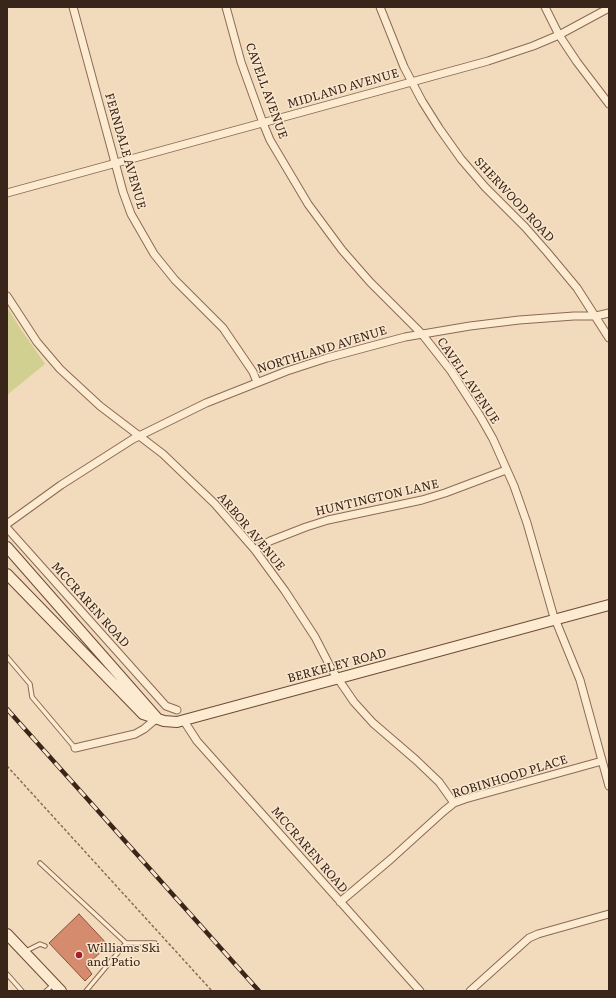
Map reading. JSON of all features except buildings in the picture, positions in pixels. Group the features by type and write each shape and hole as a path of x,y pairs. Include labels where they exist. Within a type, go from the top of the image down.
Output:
{"street":[{"name":"FERNDALE AVENUE","path":"73,7 122,192 131,214 154,254 175,280 223,328 253,372 257,382"},
{"name":"CAVELL AVENUE","path":"226,7 241,62 270,140 308,204 342,250 370,282 422,334 451,371 493,439 514,486 527,523 555,620 580,680 609,786"},
{"name":"SHERWOOD ROAD","path":"380,7 404,67 422,101 439,128 461,159 485,187 525,227 577,288 609,338"},
{"path":"545,7 559,35 577,62 609,104"},
{"name":"MIDLAND AVENUE","path":"7,193 503,56 559,35 609,8"},
{"name":"ARBOR AVENUE","path":"7,296 36,342 60,369 100,406 163,454 215,504 255,550 285,591 315,637 338,679 354,702 373,723 435,778 454,803"},
{"name":"NORTHLAND AVENUE","path":"7,524 61,485 133,438 140,436 206,403 257,382 327,358 405,337 470,326 519,320 596,316 609,313"},
{"name":"HUNTINGTON LANE","path":"255,550 270,541 306,527 328,520 422,500 506,470"},
{"name":"MCCRAREN ROAD","path":"7,528 166,706 177,710"},
{"path":"7,547 157,718 144,729 135,734 75,748"},
{"name":"BERKELEY ROAD","path":"7,574 144,714 171,721 184,721 609,605"},
{"name":"MCCRAREN ROAD","path":"184,721 197,741 420,991"},
{"name":"ROBINHOOD PLACE","path":"340,902 454,803 602,761"},
{"path":"470,991 529,938 538,934 609,914"},
{"path":"7,934 58,988"}],"lane":[{"path":"7,657 30,684 32,696 75,748"},
{"path":"40,863 126,943 155,943"},
{"path":"86,991 126,943"},
{"path":"25,952 40,944 45,946"},
{"path":"7,974 22,991"},
{"path":"46,991 58,988"}],"path":[{"path":"7,766 17,775 212,991"}],"shaded area":[{"path":"7,307 45,364 7,395"}],"railway":[{"path":"7,709 259,991"}],"place":[{"name":"Williams Ski and Patio","path":"79,955"}]}
